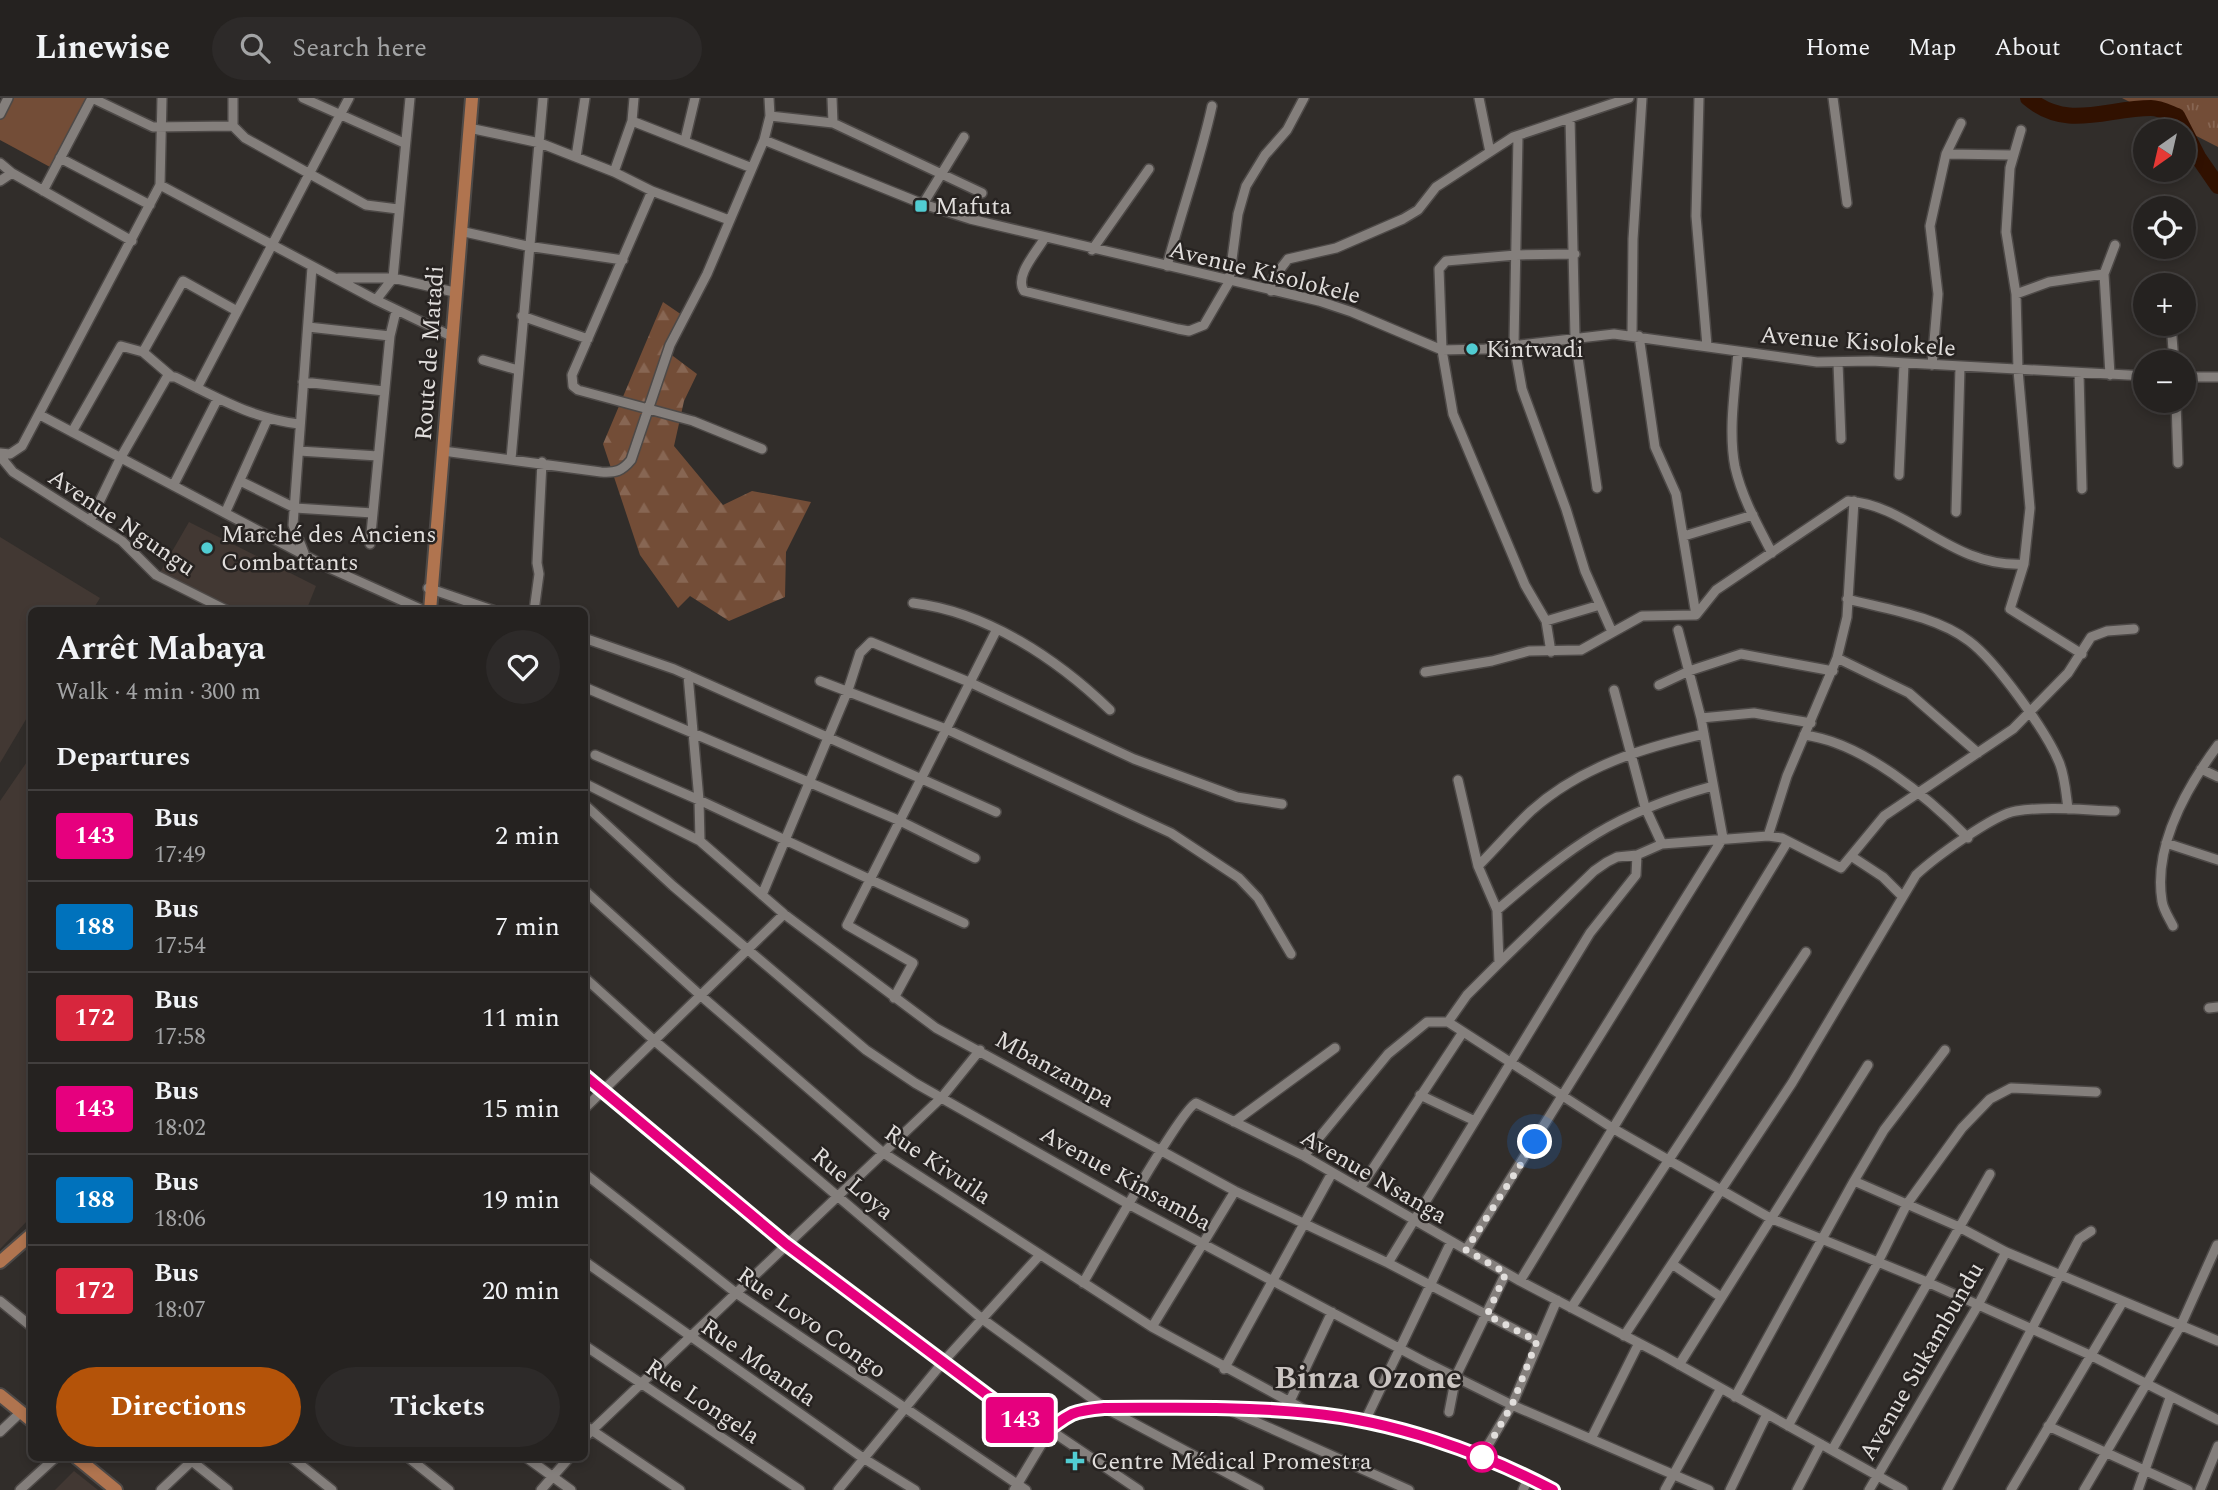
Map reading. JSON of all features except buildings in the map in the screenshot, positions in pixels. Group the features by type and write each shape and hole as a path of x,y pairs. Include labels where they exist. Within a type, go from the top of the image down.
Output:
{"main road":[{"name":"Route de Matadi","path":"428,607 472,98"},
{"path":"0,1262 28,1239"},
{"path":"0,1395 26,1417"},
{"path":"82,1461 116,1490"}],"street":[{"path":"0,114 8,98"},
{"path":"43,191 92,98 147,125 161,128 233,126"},
{"path":"0,454 17,452 40,415 160,185 162,98"},
{"path":"233,98 233,126 245,138 366,205 398,209"},
{"path":"303,98 404,143"},
{"path":"197,388 349,98"},
{"path":"376,300 393,278 410,98"},
{"path":"511,459 527,246 537,193 543,98"},
{"path":"576,157 585,98"},
{"path":"614,172 632,121 634,98"},
{"path":"684,139 695,98"},
{"path":"443,451 542,462 601,472 615,473 624,469 631,460 670,345 707,274 764,140 770,116 769,98"},
{"path":"832,98 832,123"},
{"path":"1044,239 1021,276 1020,285 1024,291 1189,331 1198,329 1204,325 1229,282 1237,214 1246,186 1265,155 1287,130 1304,98"},
{"path":"1479,98 1490,152"},
{"path":"1271,291 1271,281 1288,259 1336,248 1403,219 1418,210 1436,187 1518,135 1629,98"},
{"path":"1642,98 1633,239 1635,335 1655,447 1676,494 1696,615"},
{"path":"1699,98 1696,216 1707,346"},
{"path":"1833,98 1847,203"},
{"path":"1167,266 1181,213 1200,163 1212,106"},
{"path":"770,116 832,123 982,194"},
{"path":"1570,118 1575,337 1598,488"},
{"path":"632,121 684,139 752,168"},
{"path":"1932,365 1938,294 1930,226 1946,154 1961,122"},
{"path":"470,128 540,143 614,172 652,191 729,220"},
{"path":"2021,130 2012,155 2006,232 2016,294 2018,370 2030,508 2024,564 2010,609 2082,654"},
{"path":"1518,135 1514,344 1529,411 1566,509 1585,571 1612,632"},
{"path":"923,204 964,137"},
{"name":"Avenue Kisolokele","path":"764,140 923,204 1044,239 1352,312 1442,351 1575,337 1635,335 1738,352 1838,363 2133,376"},
{"path":"1946,154 2012,155"},
{"path":"60,158 150,205"},
{"path":"0,163 12,173 132,241"},
{"path":"1093,250 1149,169"},
{"path":"0,181 12,173"},
{"path":"160,185 396,311 451,336"},
{"path":"652,191 572,375 573,386 578,390 648,411 693,421 762,449"},
{"path":"460,230 527,246 623,260"},
{"path":"2110,375 2104,274 2115,245"},
{"path":"1551,652 1546,621 1525,585 1453,414 1442,351 1441,265 1446,261 1516,255 1575,254"},
{"path":"304,553 293,525 312,267"},
{"path":"2016,294 2049,282 2104,274"},
{"path":"336,278 393,278 454,292"},
{"path":"143,352 183,281 237,311"},
{"path":"370,544 390,336 396,311"},
{"path":"522,316 588,339"},
{"path":"307,327 390,336"},
{"path":"72,432 121,346 143,352 171,376 217,400 267,420 299,424"},
{"path":"1738,352 1734,455 1753,515 1772,554"},
{"path":"483,360 518,370"},
{"path":"1838,363 1841,439"},
{"path":"1899,475 1904,364"},
{"path":"1956,512 1959,367"},
{"path":"2080,374 2082,489"},
{"path":"90,521 121,457 164,381 171,376"},
{"path":"2196,377 2218,377"},
{"path":"303,382 384,391"},
{"path":"174,484 217,400"},
{"path":"2176,413 2178,463"},
{"path":"40,415 304,553 419,607"},
{"path":"226,511 267,420"},
{"path":"299,451 378,456"},
{"name":"Avenue Ngungu","path":"0,454 13,472 122,541 156,575 220,607"},
{"path":"535,607 539,574 537,563 542,462"},
{"path":"240,481 295,508 373,513"},
{"path":"1425,672 1492,661 1529,651 1581,650 1642,617 1696,615 1716,590 1843,503 1854,501 1874,508 1975,558 2024,564"},
{"path":"1768,836 1804,735 1837,658 1847,617 1854,501"},
{"path":"1684,536 1753,515"},
{"path":"430,589 483,607"},
{"path":"1847,599 1925,620 1969,640 2005,680 2060,762 2068,809"},
{"path":"913,603 965,613 1068,671 1110,710"},
{"path":"1546,621 1600,605"},
{"path":"1448,1023 1467,995 1499,962 1594,871 1617,857 1637,855 1662,844 1768,836 1788,841 1837,867 1844,866 1884,816 2014,729 2082,654 2097,633 2134,629"},
{"path":"1466,1250 1723,838 1701,718 1678,630"},
{"path":"894,998 913,963 847,925 996,631"},
{"path":"588,639 688,675 922,776 996,812"},
{"path":"762,895 848,690 860,653 865,645 872,642 969,682 1134,759 1237,797 1282,804"},
{"path":"1659,685 1689,671 1741,654 1833,671"},
{"path":"1837,658 1909,693 1978,753"},
{"path":"688,675 700,841"},
{"path":"820,681 946,729 1128,812 1217,860 1258,898 1291,954"},
{"path":"588,689 898,820 975,858"},
{"path":"1614,690 1645,807 1662,844"},
{"path":"1701,718 1754,713 1811,723"},
{"path":"1478,866 1532,810 1577,779 1629,754 1704,734"},
{"path":"1804,735 1833,741 1871,760 1945,815 1968,838"},
{"path":"2173,926 2162,903 2161,875 2166,843 2201,769 2218,745"},
{"path":"595,755 699,800 964,923"},
{"path":"2201,769 2218,777"},
{"path":"1458,780 1478,866 1497,910 1499,962"},
{"name":"Mbanzampa","path":"588,785 700,841 784,914 936,1028 1236,1191 1388,1263 1537,1341"},
{"path":"1497,910 1584,838 1645,807 1713,786"},
{"name":"Avenue Kinsamba","path":"588,808 866,1050 942,1097 1130,1205 1203,1241 1399,1348 1512,1405 1709,1490"},
{"path":"1624,1336 1799,1071 1899,906 1901,895 1934,858 2016,811 2115,811"},
{"path":"1520,1281 1788,841"},
{"path":"2166,843 2218,860"},
{"path":"1388,1263 1590,933 1636,875 1637,855"},
{"path":"1851,856 1883,877 1901,895"},
{"name":"Rue Kivuila","path":"588,894 700,995 882,1152 1152,1327 1310,1413"},
{"path":"588,1105 656,1042 700,995 784,914"},
{"path":"1571,1308 1806,952"},
{"name":"Rue Loya","path":"588,981 656,1042 981,1318 1105,1408 1259,1490"},
{"path":"1304,1156 1388,1054 1427,1021 1448,1023 1614,1129 1770,1217 1877,1264 1927,1282 1977,1307 2090,1355 2170,1398 2218,1420"},
{"path":"1360,1188 1463,1032"},
{"path":"1234,1122 1335,1048"},
{"path":"680,1490 588,1427 642,1383 786,1244 839,1197 882,1152 942,1097 980,1050"},
{"path":"1735,1397 1820,1240 1884,1130 1945,1050"},
{"path":"1679,1365 1868,1065"},
{"path":"588,1079 786,1244 1023,1422 1037,1429 1049,1430 1139,1490"},
{"path":"1788,1426 1907,1204 1962,1128 1990,1099 2011,1088 2023,1086 2096,1092"},
{"path":"1420,1095 1475,1121"},
{"name":"Avenue Nsanga","path":"1083,1283 1162,1149 1192,1104 1199,1104 1304,1156 1520,1281 1639,1343 1903,1490"},
{"path":"1224,1368 1332,1173"},
{"path":"1832,1450 1957,1226 1990,1174"},
{"name":"Rue Lovo Congo","path":"588,1176 736,1293 1015,1487 1026,1490"},
{"path":"1854,1181 2122,1303 2218,1341"},
{"path":"1152,1327 1236,1191"},
{"path":"1947,1490 2030,1330 2062,1275 2079,1238 2091,1231"},
{"path":"1364,1423 1451,1242"},
{"path":"2084,1490 2181,1325 2217,1245"},
{"name":"Avenue Sukambundu","path":"1869,1490 1977,1307 2006,1252"},
{"path":"838,1490 943,1362 1039,1256"},
{"name":"Rue Moanda","path":"588,1264 863,1458 915,1490"},
{"path":"1672,1264 1721,1297"},
{"path":"1449,1412 1456,1376 1506,1273"},
{"path":"1481,1457 1512,1405 1537,1341 1557,1300"},
{"path":"0,1301 28,1324"},
{"path":"2011,1490 2122,1303"},
{"path":"1289,1403 1332,1312"},
{"path":"1591,1440 1639,1343"},
{"name":"Rue Longela","path":"588,1348 800,1490"},
{"path":"1665,1490 1720,1390"},
{"path":"2138,1490 2170,1398"},
{"path":"1015,1487 1049,1430 1075,1413 1105,1408 1310,1413 1404,1431 1481,1457 1553,1490"},
{"path":"1229,1409 1409,1490"},
{"path":"1730,1490 1767,1414"},
{"path":"0,1432 26,1417"},
{"path":"2048,1426 2188,1490"},
{"path":"1797,1490 1821,1444"},
{"path":"2200,1490 2218,1447"},
{"path":"20,1490 52,1461"},
{"path":"161,1490 190,1461"},
{"path":"194,1461 228,1490"},
{"path":"296,1461 332,1490"},
{"path":"413,1461 449,1490"},
{"path":"531,1461 571,1490"},
{"path":"541,1490 567,1461"},
{"path":"1522,1490 1529,1477"}],"shaded area":[{"name":"Marché des Anciens Combattants","path":"189,522 316,586 308,607 229,607 159,574"},
{"path":"0,537 100,598 94,607 28,607 28,716 0,763"},
{"path":"28,760 28,1220 0,1249 0,801"},
{"path":"74,1471 98,1490 55,1490"}],"green space":[{"path":"12,98 87,98 50,167 0,140 0,120"},
{"path":"2122,98 2218,98 2218,147 2196,136 2196,119 2163,119"},
{"path":"663,302 682,315 665,350 697,374 684,401 674,446 723,505 752,491 811,502 786,552 785,597 729,621 690,596 678,608 640,555 603,444"}],"waterway":[{"path":"2028,98 2043,108 2072,116 2151,108 2177,116 2198,157 2218,186"}],"bus line":[{"name":"143","path":"588,1079 786,1244 1023,1422 1037,1429 1049,1430 1075,1413 1105,1408 1310,1413 1404,1431 1481,1457 1553,1490"}],"place":[{"name":"Mafuta","path":"921,206"},
{"name":"Kintwadi","path":"1472,349"},
{"name":"Marché des Anciens Combattants","path":"207,548"},
{"name":"Centre Médical Promestra","path":"1075,1461"}],"district":[{"name":"Binza Ozone","path":"1368,1377"}],"route":[{"path":"1482,1457 1512,1405 1537,1341 1487,1315 1506,1273 1466,1250 1535,1142"}]}
